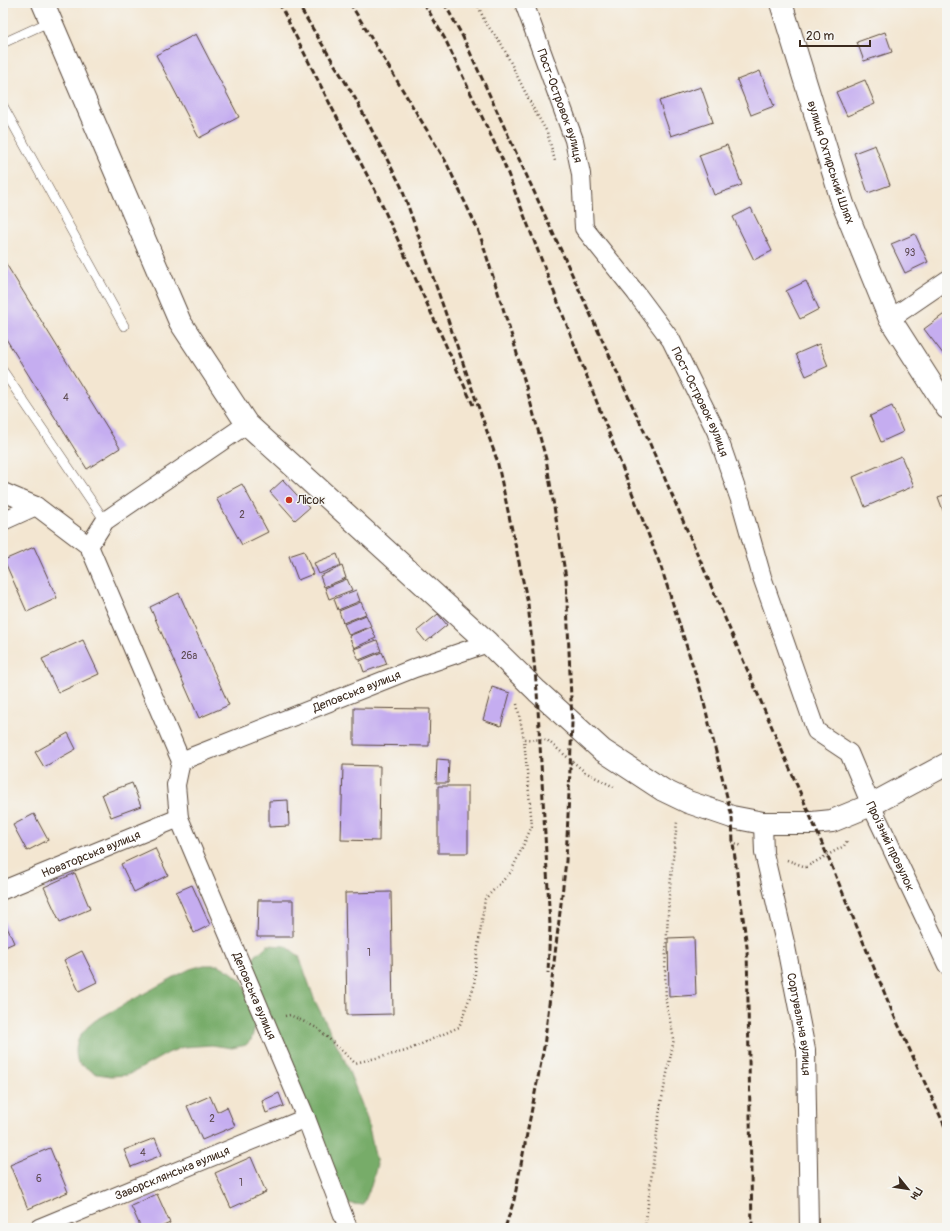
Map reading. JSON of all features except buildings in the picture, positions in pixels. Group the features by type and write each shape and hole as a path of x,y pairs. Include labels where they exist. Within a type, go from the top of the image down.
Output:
{"street":[{"name":"Пост-Островок вулиця","path":"524,3 574,140 581,174 584,228 671,340 716,431 741,503 762,576 816,731 849,753 871,805"},
{"name":"вулиця Охтирський Шлях","path":"781,3 843,204 890,318 947,408"},
{"path":"47,12 180,322 247,424 488,643 602,750 663,790 688,802 732,816 763,823 812,823 832,821 871,805"},
{"path":"890,318 947,280"},
{"path":"89,546 105,521 247,424"},
{"path":"3,492 36,506 89,546 181,761"},
{"path":"3,521 36,506"},
{"name":"Деповська вулиця","path":"348,1228 306,1118 179,818 176,785 181,761 415,668 488,643"},
{"name":"Проїзний провулок","path":"947,764 871,805 947,965"},
{"name":"Новаторська вулиця","path":"3,890 179,818"},
{"name":"Сортувальна вулиця","path":"763,823 764,853 786,947 806,1050 809,1228"},
{"name":"Заворсклянська вулиця","path":"39,1228 306,1118"}],"lane":[{"path":"3,43 47,12"},
{"path":"3,106 124,326"},
{"path":"3,371 105,521"}],"path":[{"path":"477,3 485,22 502,45 533,108 547,132 555,161"},
{"path":"264,1019 290,1016 317,1028 355,1062 406,1051 459,1027 474,986 476,960 485,899 511,872 532,826 524,739"},
{"path":"645,1228 660,1108 674,1039 666,1002 665,969 668,896 678,818"},
{"path":"726,839 806,866 844,846 848,840"}],"green space":[{"path":"268,945 286,946 299,956 315,1001 345,1061 367,1118 377,1165 371,1186 363,1205 344,1203 251,971 255,956"},
{"path":"204,965 219,965 242,981 255,1013 255,1027 251,1040 246,1045 232,1048 212,1045 183,1047 168,1053 127,1075 111,1076 97,1074 78,1063 76,1050 79,1038 96,1020 176,976 190,969"}],"railway":[{"path":"279,3 377,194 473,405"},
{"path":"297,3 355,98 401,186 497,460 528,604 537,691 550,925 548,973"},
{"path":"350,3 445,160 479,232 514,343 546,459 566,578 572,723 566,861 544,1047 514,1200 505,1228"},
{"path":"424,3 445,39 503,161 661,567 701,691 732,817 733,843 747,947 752,1228"},
{"path":"444,3 462,35 650,444 827,855 892,1011 947,1131"}],"place":[{"name":"Лісок","path":"289,500"}]}
